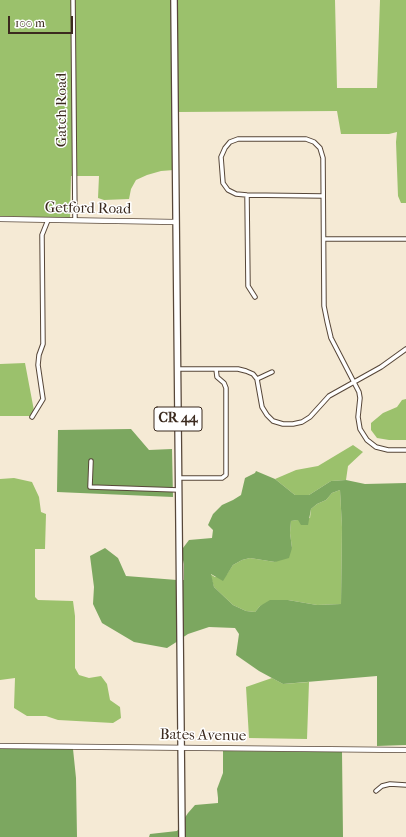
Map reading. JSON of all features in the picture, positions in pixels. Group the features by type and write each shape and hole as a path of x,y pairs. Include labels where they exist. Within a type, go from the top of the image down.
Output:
{"main road":[{"name":"CR 44","path":"174,0 182,837"}],"street":[{"name":"Gatch Road","path":"73,0 75,220"},
{"path":"323,196 236,194 228,190 223,183 221,157 225,148 230,142 238,138 306,139 314,142 320,148 323,158 324,306 327,321 332,338 355,382 360,398 358,417 360,429 367,440 376,447 388,450 406,450"},
{"path":"247,195 248,286 255,297"},
{"name":"Getford Road","path":"0,219 176,222"},
{"path":"32,417 43,399 38,365 39,355 43,344 42,235 48,220"},
{"path":"324,239 406,239"},
{"path":"178,369 238,369 253,374 257,379 262,407 267,415 273,421 283,424 293,424 302,422 310,417 329,396 381,367 406,349"},
{"path":"179,478 222,478 226,475 226,388 217,377 216,369"},
{"path":"257,379 272,372"},
{"path":"91,461 90,487 179,490"},
{"name":"Bates Avenue","path":"0,746 406,750"},
{"path":"376,791 382,786 390,784 406,785"}],"green space":[{"path":"0,0 172,0 174,170 161,171 136,180 131,189 129,199 104,200 98,198 99,176 71,176 70,218 0,216"},
{"path":"176,0 335,0 337,88 377,88 380,0 406,0 406,203 401,203 398,196 397,132 389,134 341,134 337,111 178,112"},
{"path":"25,363 35,416 0,416 0,364"},
{"path":"406,399 406,440 377,438 371,430 371,423 383,413 397,407 402,400"},
{"path":"131,429 149,450 172,449 173,497 57,492 58,430"},
{"path":"353,445 363,452 348,466 346,480 331,481 309,495 295,495 275,479 296,470 318,466"},
{"path":"256,471 275,479 295,495 309,495 331,481 346,480 365,484 406,483 406,745 377,746 377,676 283,684 259,671 236,655 239,634 235,628 209,627 188,634 182,638 182,580 184,580 184,564 182,556 183,548 189,540 212,538 213,530 208,525 213,514 222,505 241,495 245,478","holes":["340,490 342,527 341,604 317,605 288,600 270,600 260,606 255,612 246,611 233,605 214,587 211,574 223,581 233,565 242,560 250,558 275,562 289,558 292,548 290,533 291,521 298,520 301,525 308,525 311,509 317,504 326,500 332,493"]},
{"path":"14,478 32,482 39,497 41,512 46,514 45,549 35,549 35,597 38,600 73,601 75,616 75,668 79,675 89,678 101,676 107,684 110,700 120,707 121,718 113,723 58,720 46,716 27,716 14,708 15,678 0,680 0,479"},
{"path":"340,490 342,527 341,604 317,605 288,600 260,606 255,612 246,611 233,605 214,587 210,574 215,577 227,574 233,565 242,560 250,558 275,562 292,548 290,533 291,521 310,518 311,509 317,504 326,500 332,493"},
{"path":"105,548 118,558 126,576 177,580 178,641 167,648 134,642 102,623 93,604 94,587 90,556"},
{"path":"272,678 283,684 309,682 307,739 249,738 246,687"},
{"path":"0,748 73,749 76,778 77,837 0,837"},
{"path":"223,751 342,752 343,837 184,837 184,819 195,805 218,803 217,789 223,773"},
{"path":"180,827 180,837 149,837 150,834 177,831"}]}
